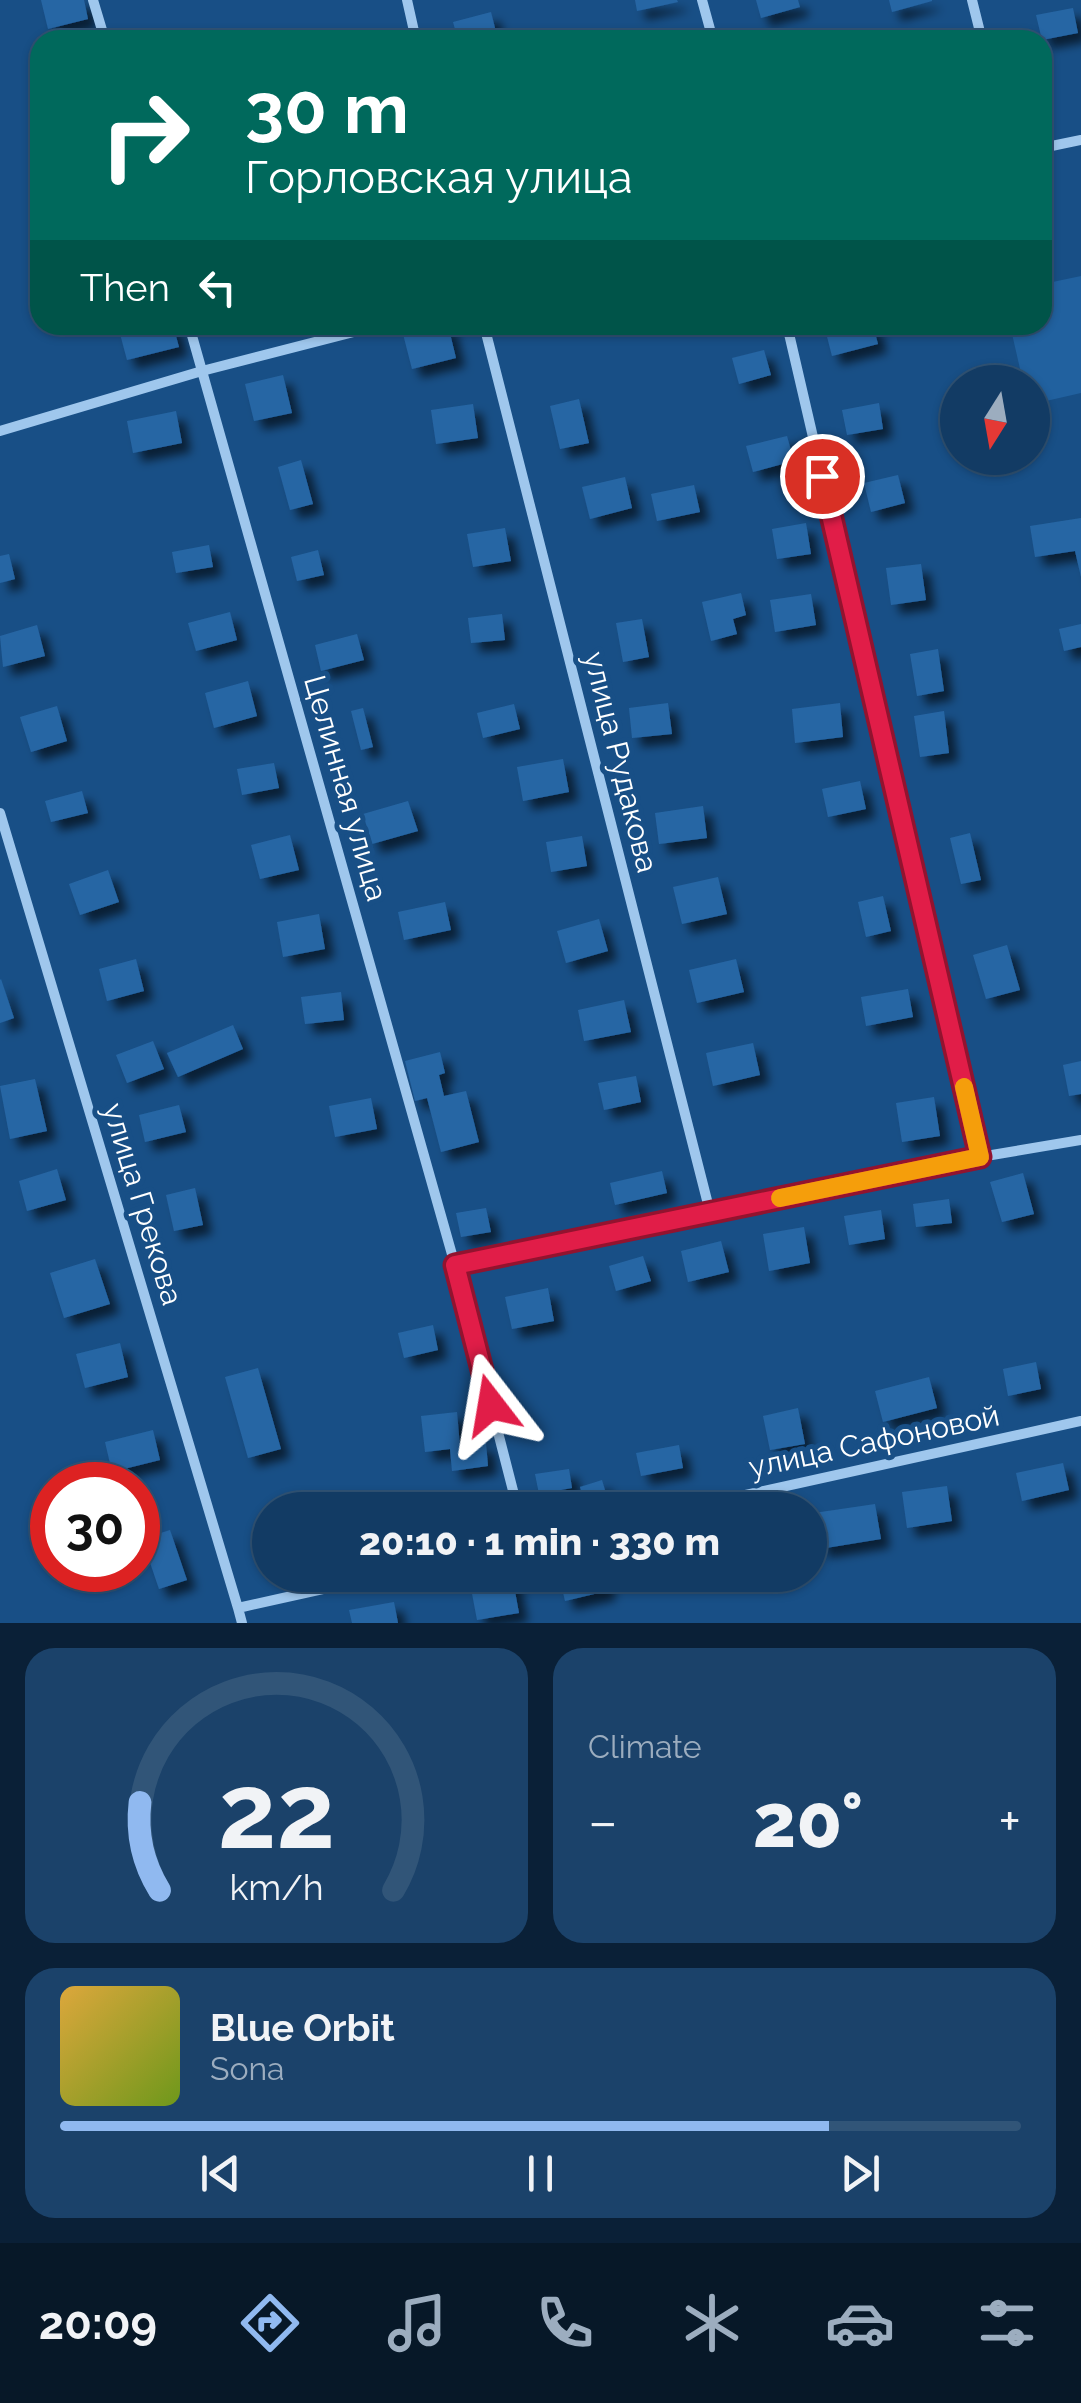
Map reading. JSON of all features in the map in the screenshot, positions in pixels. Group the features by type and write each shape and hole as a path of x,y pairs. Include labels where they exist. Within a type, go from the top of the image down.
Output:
{"street":[{"path":"93,0 102,30"},
{"path":"407,0 414,30"},
{"path":"702,0 710,30"},
{"path":"972,0 980,30"},
{"path":"1052,146 1081,140"},
{"name":"Целинная улица","path":"192,335 455,1265 513,1492"},
{"path":"0,431 202,371 342,335"},
{"name":"улица Рудакова","path":"487,335 710,1212"},
{"path":"789,335 980,1157"},
{"name":"улица Грекова","path":"0,813 238,1608"},
{"path":"455,1265 980,1157 1081,1140"},
{"name":"улица Сафоновой","path":"760,1492 1081,1421"},
{"path":"242,1623 238,1608 310,1592"}],"shaded area":[{"path":"1081,276 1081,393 1050,400 1050,365 1019,365 1012,335 1052,335 1052,282"}],"building":[{"path":"41,0 84,0 88,19 48,29"},
{"path":"635,0 677,0 678,2 637,11"},
{"path":"756,0 798,0 800,7 761,18"},
{"path":"889,0 932,0 932,1 892,12"},
{"path":"1073,8 1078,33 1052,38 1052,30 1040,30 1036,15"},
{"path":"491,12 496,30 455,30 453,22"},
{"path":"120,335 176,335 179,347 127,360"},
{"path":"403,335 450,335 456,358 412,369"},
{"path":"827,335 876,335 878,344 832,356"},
{"path":"764,350 771,375 739,384 732,358"},
{"path":"283,375 292,413 254,421 245,384"},
{"path":"579,399 589,443 560,449 550,406"},
{"path":"879,403 883,429 847,435 842,410"},
{"path":"473,404 478,438 436,444 431,410"},
{"path":"176,411 182,443 133,453 127,421"},
{"path":"787,436 794,461 753,472 746,446"},
{"path":"301,460 313,504 290,510 278,467"},
{"path":"898,475 905,503 871,512 864,483"},
{"path":"625,477 632,508 590,519 582,487"},
{"path":"694,485 700,512 657,521 651,494"},
{"path":"1081,518 1081,577 1075,551 1035,557 1030,526"},
{"path":"806,523 811,554 777,559 772,529"},
{"path":"505,528 511,561 473,567 467,534"},
{"path":"209,545 213,567 176,573 172,552"},
{"path":"318,550 324,575 297,581 291,557"},
{"path":"9,554 15,579 0,583 0,556"},
{"path":"921,564 926,600 891,605 886,568"},
{"path":"741,593 746,615 733,619 737,634 711,641 702,602"},
{"path":"811,594 816,625 775,632 770,600"},
{"path":"230,612 237,640 196,651 188,623"},
{"path":"502,614 505,640 471,643 468,618"},
{"path":"642,619 649,657 623,662 616,623"},
{"path":"1081,624 1081,647 1064,651 1059,629"},
{"path":"37,625 45,656 3,667 0,636"},
{"path":"357,634 364,660 321,671 315,645"},
{"path":"938,649 944,691 917,696 910,654"},
{"path":"248,681 257,716 214,728 205,693"},
{"path":"668,703 672,734 632,738 629,708"},
{"path":"840,703 843,737 795,743 792,709"},
{"path":"514,704 520,729 483,738 477,713"},
{"path":"57,706 67,741 31,752 20,717"},
{"path":"363,708 373,747 361,750 351,711"},
{"path":"944,711 949,753 920,757 914,716"},
{"path":"563,759 569,792 523,801 517,767"},
{"path":"274,763 279,788 242,795 237,769"},
{"path":"860,781 866,809 828,817 822,789"},
{"path":"82,791 88,813 51,822 45,801"},
{"path":"408,801 418,831 372,844 363,814"},
{"path":"703,806 707,838 659,844 655,813"},
{"path":"970,833 981,880 961,884 950,838"},
{"path":"290,835 299,870 260,879 251,845"},
{"path":"582,836 587,866 551,872 546,842"},
{"path":"108,870 119,902 80,915 69,884"},
{"path":"718,877 727,914 682,924 673,887"},
{"path":"883,896 891,931 866,937 858,902"},
{"path":"445,902 451,930 404,940 398,912"},
{"path":"319,914 325,949 283,957 277,922"},
{"path":"599,919 608,951 566,963 557,931"},
{"path":"1007,945 1020,990 986,999 973,955"},
{"path":"136,959 144,991 107,1001 99,969"},
{"path":"736,959 744,992 697,1003 689,970"},
{"path":"0,980 14,1018 0,1023"},
{"path":"908,989 913,1017 866,1026 861,997"},
{"path":"341,992 344,1020 305,1024 301,997"},
{"path":"624,1000 631,1032 584,1041 578,1010"},
{"path":"233,1025 243,1049 178,1077 167,1053"},
{"path":"153,1041 164,1069 127,1083 116,1055"},
{"path":"753,1043 760,1075 713,1086 706,1053"},
{"path":"440,1052 445,1073 439,1075 444,1096 466,1091 479,1142 441,1152 427,1098 415,1101 405,1061"},
{"path":"1081,1061 1081,1094 1069,1096 1063,1065"},
{"path":"636,1076 641,1102 604,1110 598,1083"},
{"path":"35,1079 47,1131 10,1139 0,1086"},
{"path":"934,1097 940,1136 902,1142 896,1103"},
{"path":"371,1098 377,1129 335,1137 329,1106"},
{"path":"179,1105 186,1132 145,1142 139,1115"},
{"path":"57,1169 66,1200 27,1211 19,1181"},
{"path":"662,1171 667,1193 615,1205 610,1183"},
{"path":"1023,1173 1034,1214 1002,1222 990,1182"},
{"path":"195,1188 203,1225 174,1231 166,1195"},
{"path":"949,1199 952,1223 916,1227 913,1204"},
{"path":"486,1208 491,1232 461,1237 456,1213"},
{"path":"881,1210 885,1239 849,1245 844,1216"},
{"path":"804,1227 810,1263 769,1271 763,1234"},
{"path":"721,1241 729,1272 688,1282 681,1251"},
{"path":"643,1256 651,1281 616,1291 609,1266"},
{"path":"95,1259 110,1304 64,1318 50,1273"},
{"path":"548,1288 554,1321 512,1329 505,1297"},
{"path":"433,1325 438,1350 404,1358 398,1333"},
{"path":"120,1343 128,1377 85,1388 76,1354"},
{"path":"1036,1362 1041,1389 1008,1396 1003,1369"},
{"path":"258,1368 281,1449 248,1458 225,1377"},
{"path":"929,1377 937,1408 883,1422 875,1391"},
{"path":"798,1408 805,1444 770,1450 763,1416"},
{"path":"457,1412 460,1446 486,1443 488,1466 452,1471 450,1449 425,1452 421,1416"},
{"path":"153,1430 160,1460 110,1462 105,1442"},
{"path":"679,1445 683,1468 641,1476 636,1453"},
{"path":"1063,1463 1069,1490 1022,1501 1016,1473"},
{"path":"569,1469 572,1488 539,1492 535,1474"},
{"path":"602,1480 606,1492 582,1492 580,1487"},
{"path":"947,1486 952,1521 907,1528 902,1492"},
{"path":"875,1504 881,1539 827,1548 827,1511"},
{"path":"170,1530 187,1580 160,1589 160,1533"},
{"path":"472,1592 515,1592 519,1613 477,1620"},
{"path":"563,1592 603,1592 565,1601"},
{"path":"394,1602 398,1623 352,1623 349,1610"}],"slow traffic":[{"path":"780,1198 980,1157 964,1087"}],"route":[{"path":"491,1405 455,1265 980,1157 822,476"}]}
